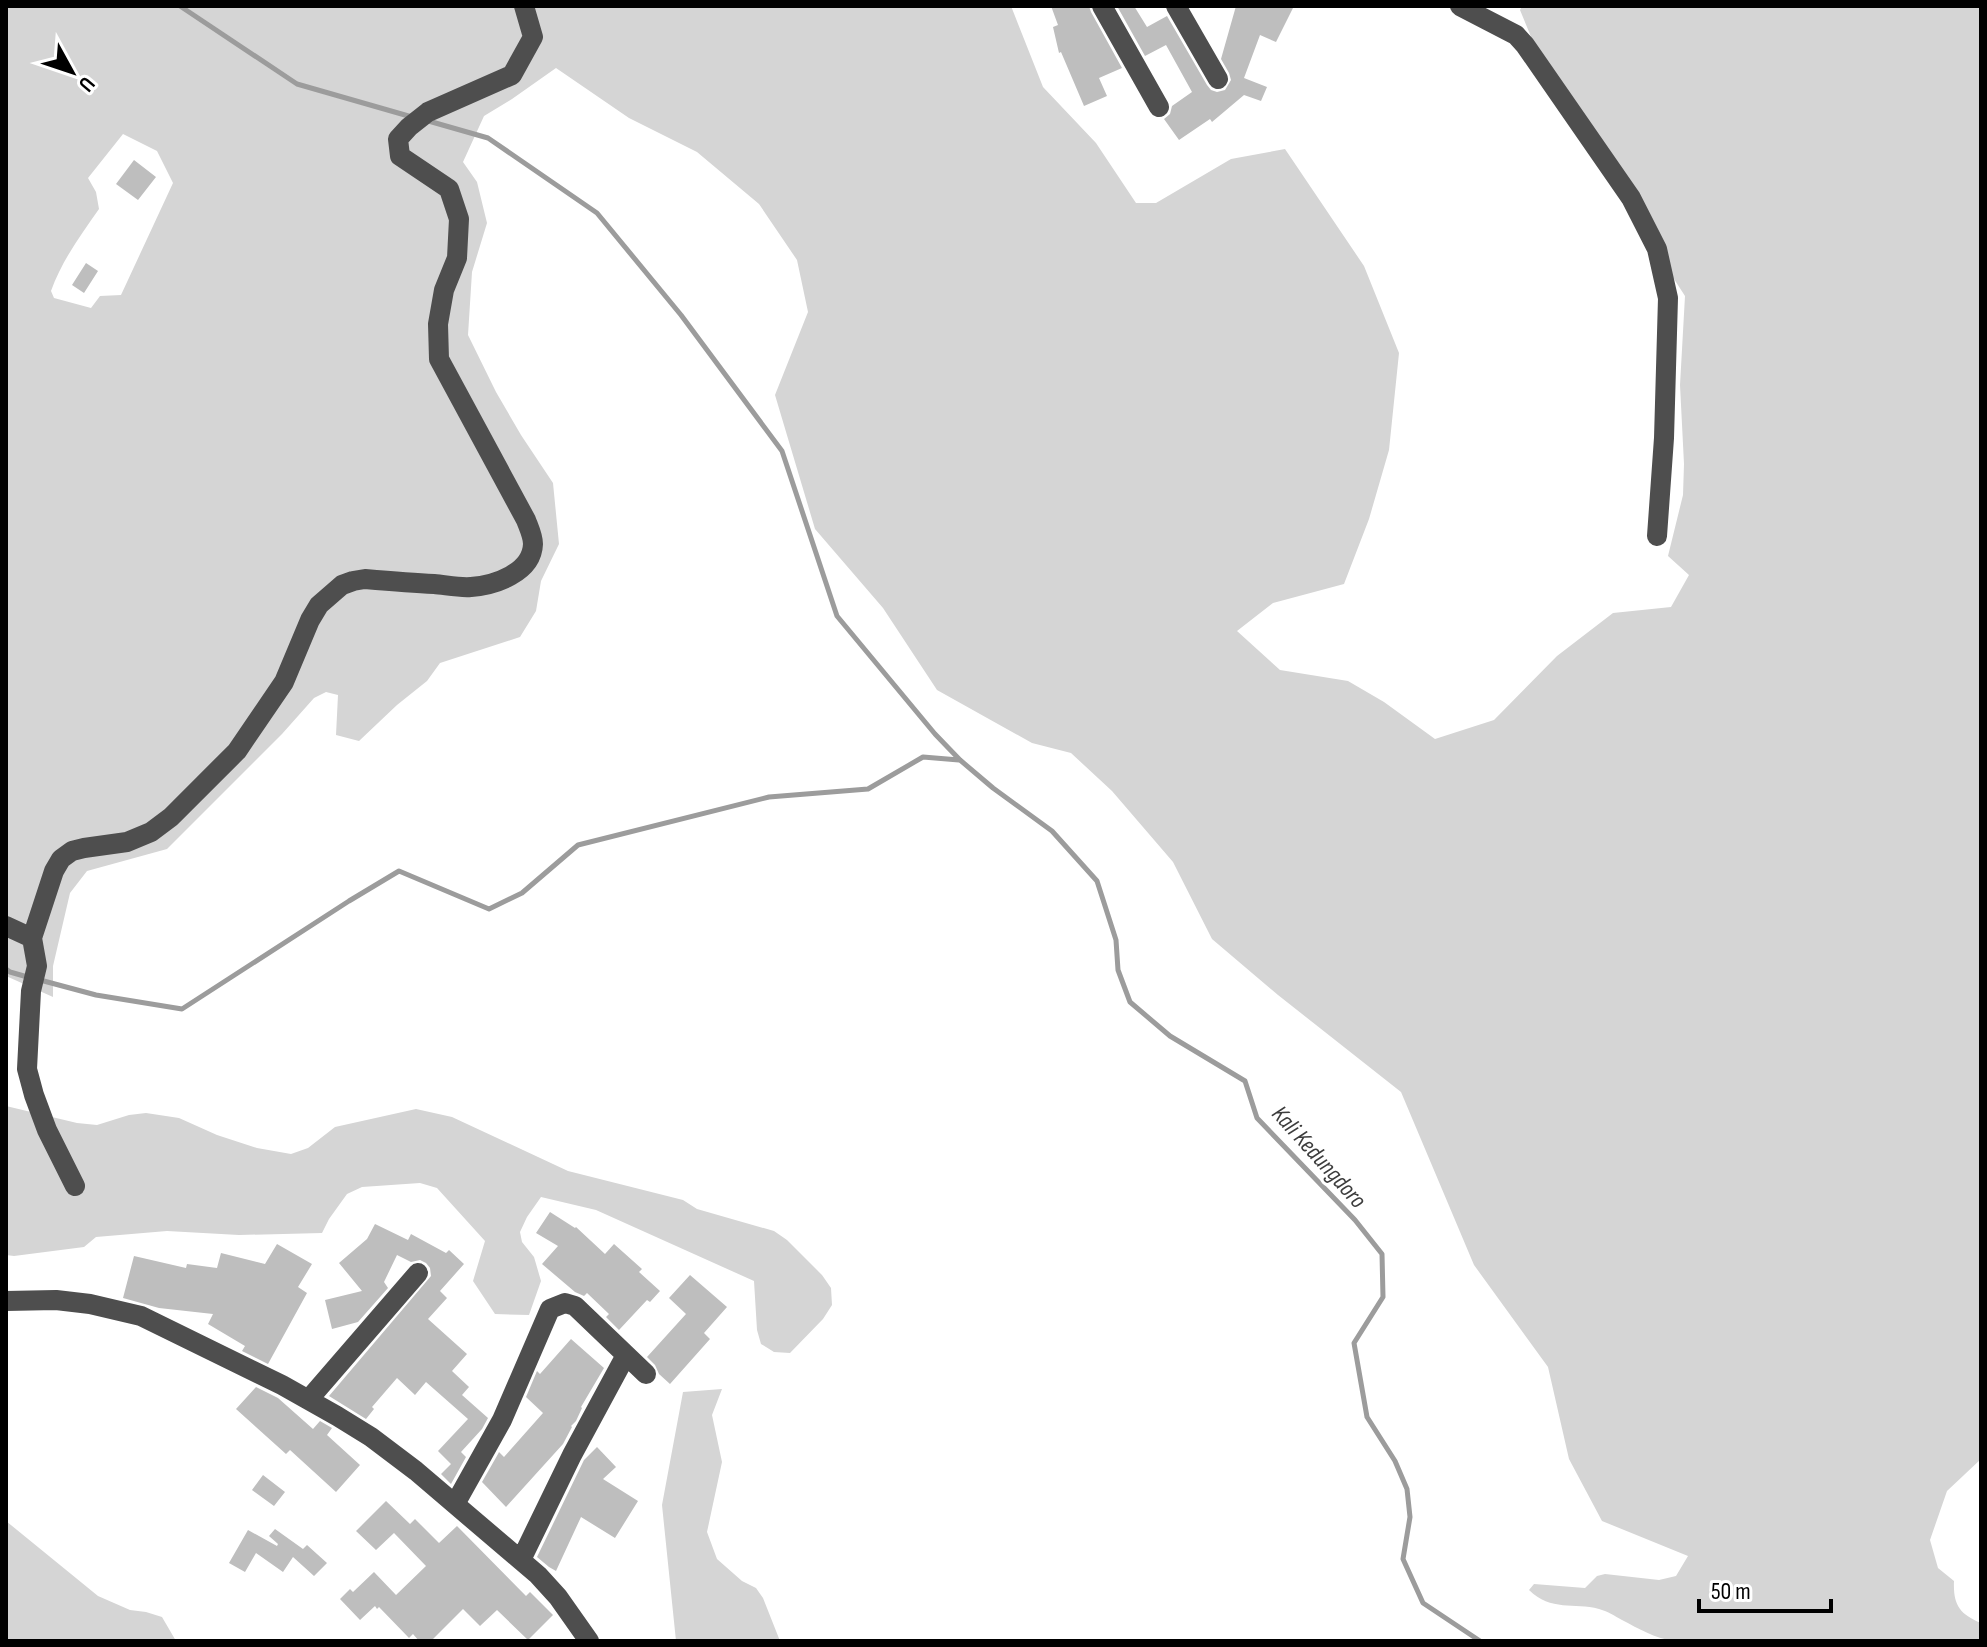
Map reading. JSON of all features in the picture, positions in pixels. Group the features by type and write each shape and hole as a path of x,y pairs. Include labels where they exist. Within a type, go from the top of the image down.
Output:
{"street":[{"path":"75,1186 47,1130 27,1069 31,991 37,966 32,938 47,887 61,859 72,851 127,842 151,832 171,817 237,751 284,682 319,605 342,585 365,579 469,587 488,585 516,572 529,559 533,544 526,520 439,359 438,324 444,290 457,258 459,219 449,189 400,156 398,139 428,112 512,75 533,37 524,6"},
{"path":"1102,6 1159,107"},
{"path":"1176,6 1218,79"},
{"path":"1460,6 1516,35 1525,45 1631,198 1657,249 1668,298 1664,438 1657,536"},
{"path":"6,926 32,938"},
{"path":"309,1399 418,1273"},
{"path":"6,1301 56,1300 141,1316 309,1399 371,1437 416,1471 521,1560 558,1597 589,1641"},
{"path":"455,1504 502,1420 550,1309 565,1303 575,1306 646,1374"},
{"path":"521,1560 572,1455 626,1355"}],"shaded area":[{"path":"6,6 1011,6 1043,87 1096,143 1136,203 1156,203 1231,159 1285,149 1364,266 1399,353 1389,450 1369,519 1344,584 1273,603 1237,631 1280,670 1348,681 1384,702 1435,739 1494,720 1557,656 1613,613 1671,607 1689,575 1668,556 1683,495 1680,385 1685,296 1574,124 1543,66 1520,10 1522,6 1981,6 1981,1459 1947,1491 1930,1540 1938,1568 1954,1581 1959,1607 1967,1616 1981,1623 1981,1641 1673,1641 1647,1633 1602,1610 1554,1604 1529,1590 1534,1584 1585,1588 1597,1576 1605,1574 1659,1580 1676,1576 1688,1556 1602,1521 1569,1459 1548,1367 1474,1265 1401,1092 1212,939 1173,862 1112,791 1071,753 1032,743 937,690 883,608 815,529 775,395 808,312 797,260 759,204 697,152 629,118 556,68 484,116 463,162 477,182 487,223 472,272 468,335 496,392 553,483 559,544 541,581 536,611 520,637 440,663 427,681 359,741 336,735 338,695 326,692 314,698 167,849 87,871 70,893 53,966 53,997 6,976","holes":["123,134 157,151 173,183 121,295 100,296 91,308 54,298 51,291 61,269 99,209 96,192 88,178"]},
{"path":"6,1106 97,1125 146,1113 179,1118 257,1148 291,1154 308,1148 335,1127 416,1109 452,1117 568,1171 683,1200 697,1209 774,1231 822,1275 831,1288 832,1305 823,1319 790,1353 774,1352 761,1344 757,1330 754,1281 596,1210 541,1197 520,1232 522,1242 534,1257 541,1281 529,1315 495,1314 473,1281 485,1241 437,1188 420,1183 362,1187 347,1194 322,1233 239,1235 167,1231 96,1237 84,1247 6,1255"},
{"path":"722,1389 712,1415 722,1462 707,1532 717,1559 742,1581 756,1588 763,1598 780,1641 676,1641 662,1505 683,1392"},
{"path":"6,1521 98,1596 130,1610 162,1617 176,1641 6,1641"}],"building":[{"path":"1051,6 1089,6 1122,68 1099,78 1107,96 1084,106 1059,53 1053,27 1058,25"},
{"path":"1117,6 1134,6 1147,27 1167,16 1207,85 1217,92 1225,90 1231,80 1221,59 1236,6 1294,6 1276,42 1260,35 1244,78 1267,87 1261,101 1244,95 1212,122 1210,119 1179,140 1164,119 1170,114 1172,106 1192,92 1166,45 1145,56"},
{"path":"134,160 156,177 138,200 116,184"},
{"path":"86,263 98,271 84,293 72,285"},
{"path":"550,1212 576,1227 605,1254 614,1244 642,1269 639,1272 660,1291 650,1302 647,1300 619,1330 606,1317 609,1314 587,1293 584,1296 575,1292 542,1264 558,1246 536,1233"},
{"path":"375,1224 408,1240 411,1234 446,1253 449,1250 464,1264 440,1291 447,1298 428,1319 467,1354 452,1371 469,1387 462,1395 488,1418 461,1452 466,1457 451,1484 441,1474 451,1464 438,1451 468,1419 426,1382 415,1395 397,1378 372,1407 374,1409 366,1419 329,1396 431,1276 426,1263 420,1260 411,1262 397,1255 384,1282 388,1288 358,1322 332,1329 325,1300 362,1291 339,1263 367,1239"},
{"path":"277,1244 312,1264 298,1287 307,1293 268,1364 242,1351 245,1346 208,1324 213,1314 159,1308 123,1298 134,1256 186,1268 187,1264 217,1268 221,1253 265,1264"},
{"path":"690,1275 727,1307 704,1333 710,1339 670,1384 647,1357 686,1314 669,1298"},
{"path":"571,1339 604,1368 563,1444 506,1507 482,1482 499,1452 504,1457 543,1413 526,1397 537,1371 540,1374"},
{"path":"256,1387 278,1398 313,1429 320,1421 332,1428 327,1435 360,1465 336,1492 290,1450 286,1454 236,1409"},
{"path":"597,1447 616,1467 603,1479 638,1501 615,1538 581,1517 556,1571 537,1557 584,1460"},
{"path":"263,1475 285,1492 274,1506 252,1490"},
{"path":"386,1501 410,1524 415,1519 439,1543 457,1526 526,1596 530,1592 553,1615 528,1640 497,1610 480,1626 463,1609 431,1641 419,1641 413,1634 409,1638 379,1607 377,1609 375,1606 360,1620 340,1599 350,1589 353,1592 374,1572 396,1595 426,1566 394,1533 376,1550 356,1531"},
{"path":"275,1529 303,1549 307,1545 327,1563 314,1576 293,1557 283,1572 256,1553 245,1572 229,1563 248,1530 277,1546 269,1536"}],"waterway":[{"path":"180,6 297,84 412,117"},
{"name":"Kali Kedungdoro","path":"425,120 488,138 597,213 681,315 782,451 837,616 960,760 1052,831 1097,881 1116,940 1118,970 1130,1002 1170,1036 1245,1081 1257,1118 1355,1220 1382,1254 1383,1297 1354,1343 1367,1417 1395,1461 1407,1489 1410,1517 1403,1559 1423,1603 1480,1641"},
{"path":"40,980 96,995 182,1009 399,871 489,909 522,893 578,845 769,797 868,789 923,757 959,760"},
{"path":"6,969 31,978"}]}
